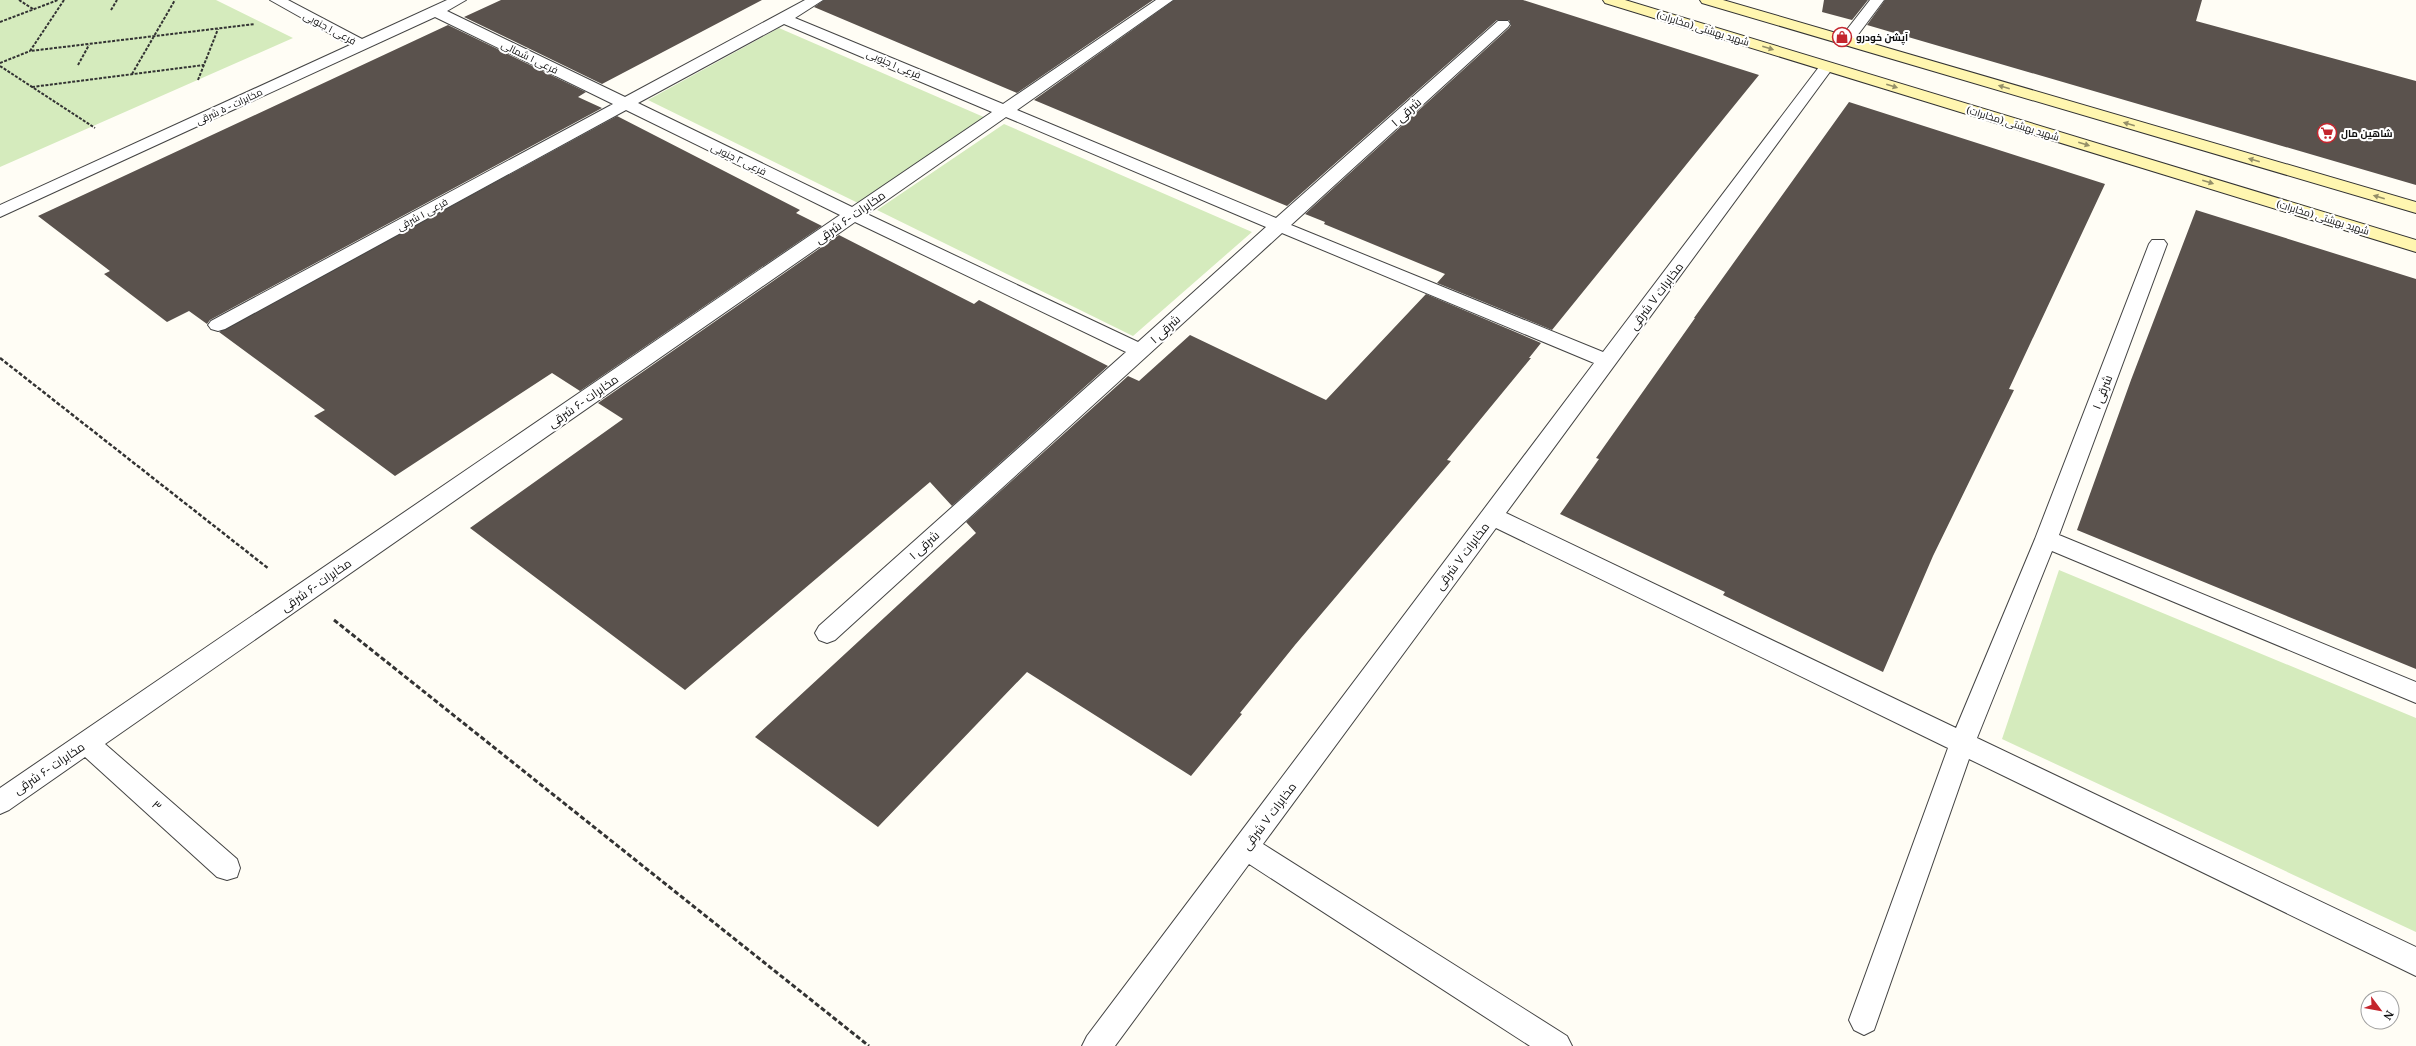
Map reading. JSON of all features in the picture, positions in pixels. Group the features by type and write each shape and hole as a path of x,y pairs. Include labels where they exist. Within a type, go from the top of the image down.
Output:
{"main road":[{"name":"شهید بهشتی (مخابرات)","path":"1610,0 2416,246"},
{"path":"1707,0 2416,208"}],"street":[{"name":"فرعی ۱ جنوبی","path":"277,0 362,45"},
{"name":"مخابرات - ۵ شرقی","path":"0,212 459,0"},
{"name":"فرعی ۱ شرقی","path":"218,325 816,0"},
{"name":"مخابرات -۶ شرقی","path":"0,802 1166,0"},
{"path":"1846,41 1876,0"},
{"name":"فرعی ۱ شمالی","path":"435,11 625,104"},
{"name":"فرعی ۱ جنوبی","path":"783,18 1279,226 1607,361"},
{"name":"شرقی ۱","path":"827,633 1503,24"},
{"name":"مخابرات ۷ شرقی","path":"1097,1046 1827,66"},
{"name":"فرعی ۲ جنوبی","path":"625,104 854,215 1140,350"},
{"name":"شرقی ۱","path":"1864,1020 1962,743 2046,539 2158,244"},
{"path":"1492,516 2416,962"},
{"path":"2046,539 2416,692"},
{"name":"۳","path":"87,743 228,868"},
{"path":"1245,847 1557,1046"}],"path":[{"path":"19,0 33,9"},
{"path":"0,22 58,0"},
{"path":"30,52 64,0"},
{"path":"111,10 117,0"},
{"path":"132,74 155,37 175,0"},
{"path":"0,65 30,52 257,24"},
{"path":"198,80 218,29"},
{"path":"78,64 89,45"},
{"path":"0,65 130,152"},
{"path":"32,87 204,65"},
{"path":"0,358 302,595 869,1046"}],"green space":[{"path":"0,0 216,0 293,38 0,167"},
{"path":"779,28 986,118 858,203 648,100"},
{"path":"1004,124 1252,232 1133,336 877,210"},
{"path":"2059,570 2416,718 2416,932 2002,739"}],"building":[{"path":"501,0 762,0 602,84 464,17"},
{"path":"824,0 1153,0 1017,93 814,7"},
{"path":"1174,0 1523,0 1759,75 1552,330 1437,283 1445,274 1324,224 1325,222 1305,214 1509,28 1511,25 1509,20 1497,20 1287,206 1034,100"},
{"path":"1824,0 1868,0 1852,20 1822,12"},
{"name":"شاهین مال","path":"1885,0 2202,0 2196,21 2416,81 2416,185 1867,25"},
{"path":"448,25 586,92 578,97 602,108 210,320 207,324 189,311 167,322 104,274 110,271 38,216"},
{"path":"1849,102 2105,184 2009,389 2014,390 1933,556 1883,672 1723,595 1725,592 1560,514 1599,459 1596,458 1694,318"},
{"path":"617,116 800,210 796,213 822,226 580,391 552,373 395,476 314,416 325,410 219,332"},
{"path":"2196,210 2416,279 2416,669 2077,530 2131,380"},
{"path":"839,235 974,304 979,300 1108,366 952,506 930,482 685,690 470,528 623,419 598,403"},
{"path":"1426,294 1541,343 1529,358 1531,358 1447,460 1451,461 1295,645 1240,713 1242,714 1191,776 1027,672 878,827 755,737 976,533 966,522 1128,376 1139,381 1190,335 1326,400"}],"place":[{"name":"آپشن خودرو","path":"1842,37"},
{"name":"شاهین مال","path":"2327,133"}]}
